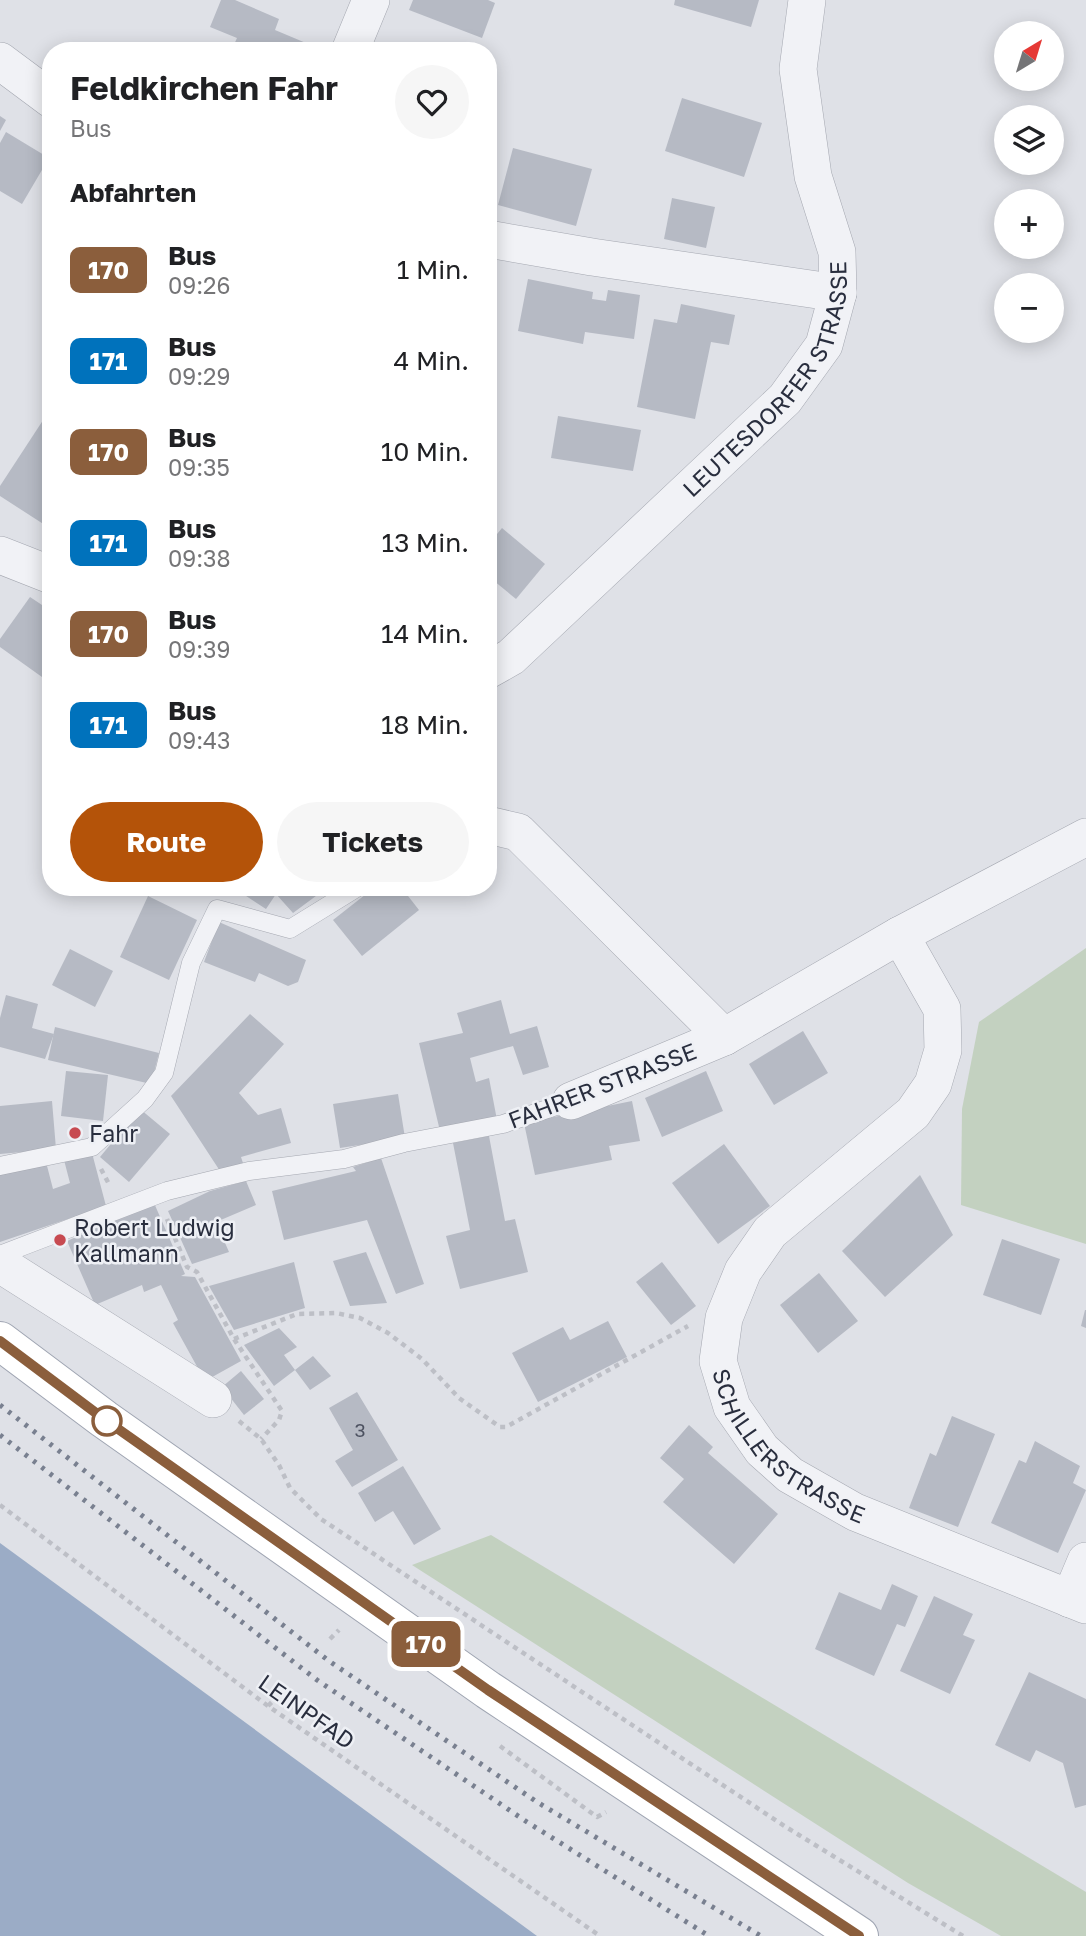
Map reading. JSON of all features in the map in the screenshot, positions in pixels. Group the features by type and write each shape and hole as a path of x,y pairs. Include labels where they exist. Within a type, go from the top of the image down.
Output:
{"main road":[{"path":"0,1341 60,1387 488,1690 859,1936"}],"street":[{"path":"354,42 372,0"},
{"name":"LEUTESDORFER STRASSE","path":"497,665 511,657 785,399 824,345 838,293 837,252 813,176 798,69 807,0"},
{"path":"0,61 42,92"},
{"path":"497,241 838,293"},
{"path":"0,555 42,571"},
{"path":"497,827 518,832 724,1037"},
{"name":"FAHRER STRASSE","path":"571,1101 724,1037 901,935 1086,837"},
{"name":"SCHILLERSTRASSE","path":"901,935 942,1009 943,1050 933,1084 913,1113 770,1232 743,1271 724,1318 718,1361 732,1407 762,1450 790,1475 855,1512 1078,1602"},
{"path":"0,1264 213,1399"},
{"path":"1078,1602 1086,1561"}],"lane":[{"path":"0,1166 92,1147 145,1099 164,1073 191,963 217,909 290,929 343,896"},
{"name":"FAHRER STRASSE","path":"0,1255 157,1195 249,1171 344,1159 404,1143 503,1124 571,1101"}],"path":[{"path":"92,1147 123,1208"},
{"path":"157,1195 187,1267 197,1272 234,1339 282,1411 279,1420 261,1439"},
{"path":"234,1339 297,1314 336,1313 360,1318 388,1332 422,1359 459,1398 500,1427 506,1427 694,1322 729,1306"},
{"path":"213,1399 261,1439 279,1465 290,1488 321,1519 786,1827 963,1936"},
{"name":"LEINPFAD","path":"0,1505 268,1706 600,1936"},
{"path":"390,1575 396,1568"},
{"path":"268,1706 274,1700"}],"green space":[{"path":"1086,948 1086,1244 961,1205 962,1109 979,1022"},
{"path":"491,1535 1086,1892 1086,1936 1001,1936 908,1883 412,1565"}],"water":[{"path":"0,1543 537,1936 0,1936"}],"building":[{"path":"221,0 235,0 279,19 275,30 304,42 235,42 237,38 210,27"},
{"path":"413,0 488,0 495,3 482,38 409,10"},
{"path":"675,0 759,0 751,27 674,5"},
{"path":"682,98 762,123 744,177 665,151"},
{"path":"0,116 6,120 0,131"},
{"path":"6,132 42,154 42,170 22,204 0,191 0,143"},
{"path":"513,148 592,169 576,226 498,205"},
{"path":"672,198 715,207 706,248 664,239"},
{"path":"528,279 593,292 592,299 606,301 608,290 640,295 634,339 585,332 583,344 518,331"},
{"path":"681,304 735,315 729,345 711,342 695,419 637,407 654,319 677,323"},
{"path":"558,416 641,430 633,471 551,458"},
{"path":"42,422 42,523 0,496 0,486"},
{"path":"502,528 545,564 516,599 497,583 497,534"},
{"path":"30,597 42,605 42,677 0,647 0,639"},
{"path":"148,896 197,920 169,980 120,957"},
{"path":"246,896 275,896 266,909"},
{"path":"278,896 316,896 293,913"},
{"path":"364,896 408,896 419,910 362,956 333,920"},
{"path":"219,922 306,960 298,982 288,986 259,973 255,982 204,962"},
{"path":"70,949 113,971 95,1007 52,985"},
{"path":"6,995 38,1004 32,1028 54,1034 45,1059 0,1047 0,1018"},
{"path":"501,1000 510,1034 537,1026 549,1067 523,1075 513,1046 470,1058 476,1082 489,1078 497,1120 440,1131 419,1043 463,1033 457,1013"},
{"path":"250,1014 284,1044 239,1093 258,1115 281,1108 291,1143 241,1157 243,1163 220,1171 171,1096"},
{"path":"55,1027 159,1053 151,1084 48,1060"},
{"path":"803,1031 828,1073 774,1105 749,1064"},
{"path":"66,1071 108,1075 103,1121 61,1116"},
{"path":"706,1071 723,1111 662,1137 645,1098"},
{"path":"398,1094 405,1138 340,1148 333,1104"},
{"path":"52,1101 56,1149 0,1154 0,1106"},
{"path":"632,1101 640,1141 609,1146 612,1160 535,1175 524,1123"},
{"path":"140,1109 170,1134 129,1182 100,1157"},
{"path":"489,1136 505,1221 515,1219 528,1272 460,1289 446,1236 470,1230 453,1143"},
{"path":"724,1144 770,1206 718,1244 672,1183"},
{"path":"92,1153 106,1206 0,1242 0,1175 46,1162 53,1189 70,1183 64,1160"},
{"path":"381,1158 424,1284 396,1294 367,1220 284,1240 272,1191 356,1171 353,1167"},
{"path":"920,1175 953,1235 885,1297 842,1251"},
{"path":"246,1181 256,1205 216,1222 229,1252 192,1264 168,1211 210,1191"},
{"path":"154,1203 185,1274 181,1276 195,1277 241,1361 205,1381 173,1323 178,1320 161,1285 144,1292 142,1285 95,1305 67,1241"},
{"path":"1002,1239 1060,1259 1041,1315 983,1295"},
{"path":"366,1252 387,1303 350,1306 333,1261"},
{"path":"294,1262 305,1308 234,1330 209,1286"},
{"path":"662,1262 696,1306 671,1325 636,1282"},
{"path":"819,1273 858,1321 818,1353 780,1305"},
{"path":"1086,1310 1086,1328 1081,1326"},
{"path":"608,1321 627,1357 538,1402 512,1353 563,1327 570,1340"},
{"path":"279,1328 297,1347 284,1355 295,1370 274,1386 244,1345"},
{"path":"313,1356 331,1376 310,1390 295,1370"},
{"path":"241,1371 264,1399 244,1415 222,1387"},
{"path":"357,1392 398,1460 352,1487 335,1461 353,1450 329,1408"},
{"path":"952,1416 995,1434 958,1527 909,1508 930,1453 936,1456"},
{"path":"689,1425 713,1447 708,1453 778,1514 734,1564 663,1502 684,1479 660,1458"},
{"path":"1035,1441 1080,1466 1073,1483 1086,1490 1058,1553 991,1523 1019,1460 1026,1463"},
{"path":"403,1466 441,1529 414,1545 393,1511 375,1522 358,1493"},
{"path":"892,1584 918,1596 905,1627 897,1624 874,1676 815,1649 839,1592 881,1610"},
{"path":"934,1596 973,1614 963,1635 975,1640 950,1694 900,1671"},
{"path":"1029,1672 1086,1699 1086,1805 1075,1808 1063,1763 1036,1750 1030,1762 995,1745"}],"railway":[{"path":"0,1405 329,1661 537,1802 761,1936"},
{"path":"0,1435 317,1680 527,1822 709,1936"}],"bus line":[{"name":"170","path":"0,1341 104,1419 488,1690 859,1936"}],"place":[{"name":"Fahr","path":"75,1133"},
{"name":"Robert Ludwig Kallmann","path":"60,1240"}]}
